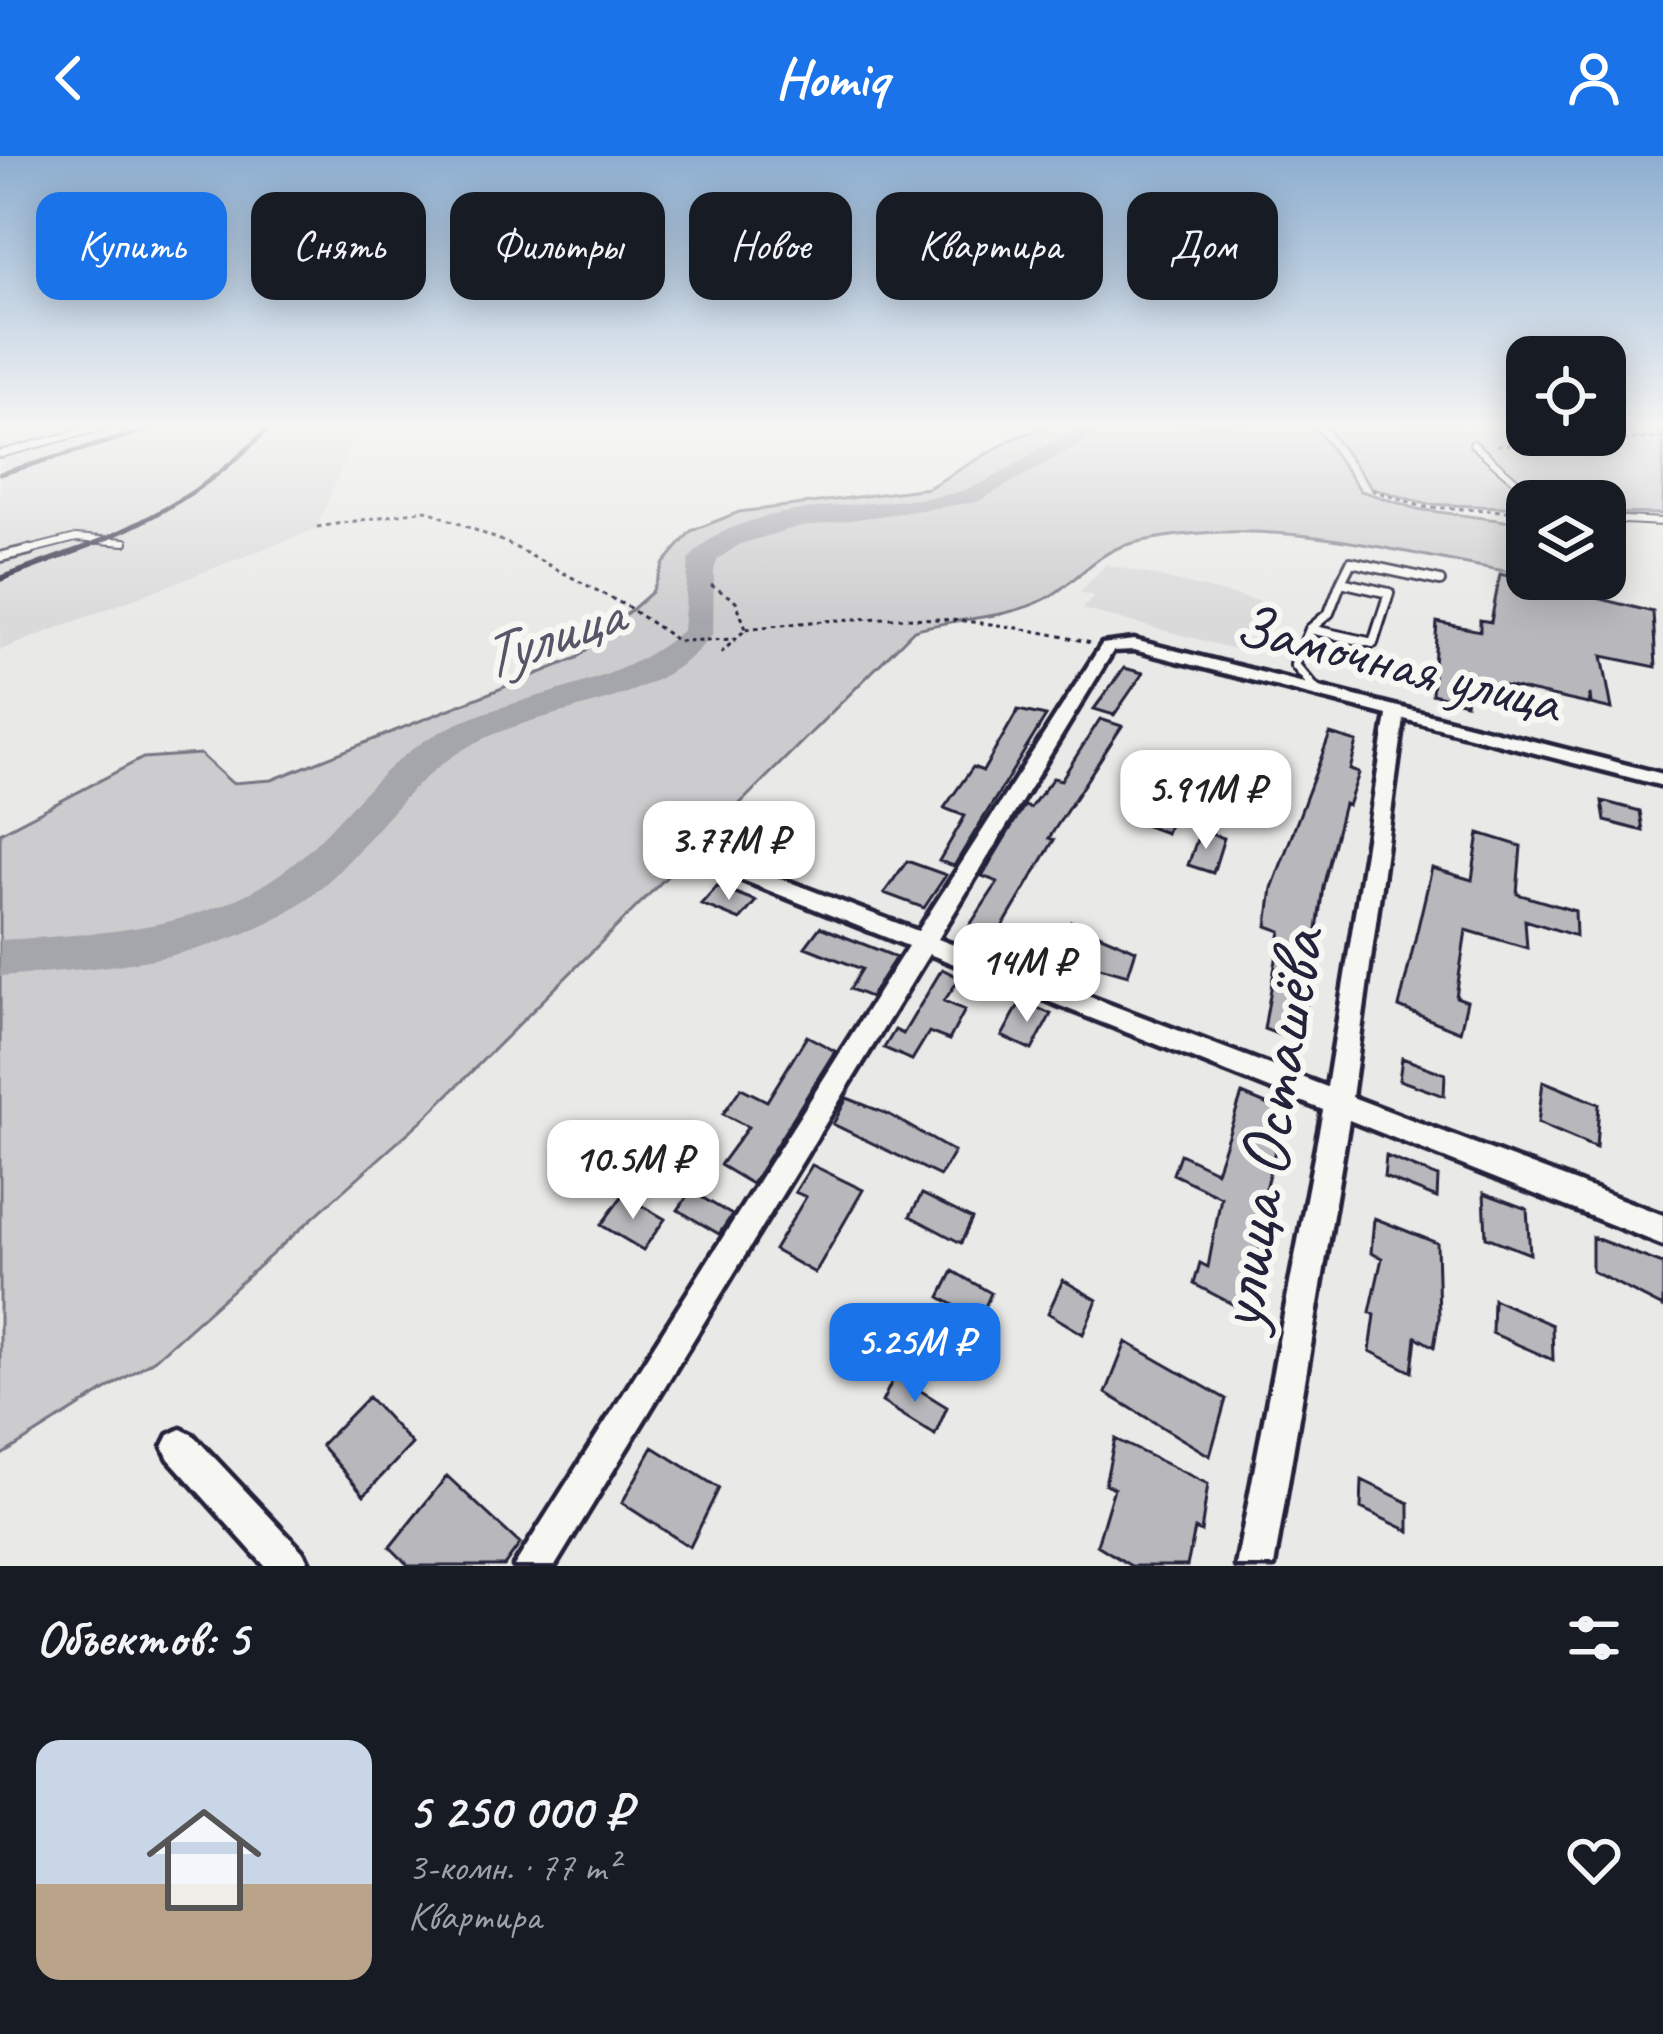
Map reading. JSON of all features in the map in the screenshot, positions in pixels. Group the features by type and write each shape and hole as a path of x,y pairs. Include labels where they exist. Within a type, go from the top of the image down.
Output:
{"street":[{"name":"Замочная улица","path":"1108,646 1134,645 1663,780"},
{"path":"533,1566 1108,646"},
{"name":"улица Осташёва","path":"1255,1566 1337,1103 1396,713"},
{"path":"722,864 1663,1230"},
{"path":"181,1447 291,1566"}],"lane":[{"path":"1626,520 1663,521"},
{"path":"0,557 76,538 125,542"},
{"path":"1319,693 1295,665 1308,628 1329,613 1351,562 1440,580"},
{"path":"1308,628 1373,643 1389,593 1341,582"}],"path":[{"path":"1372,490 1423,507 1506,511"},
{"path":"317,527 426,510 507,543 628,607 678,641 735,639"},
{"path":"711,585 736,602 746,629"},
{"path":"721,653 746,629 857,616 992,620 1108,646"}],"shaded area":[{"path":"0,490 332,490 316,529 0,650"},
{"path":"914,490 1360,490 1417,509 1506,521 1506,571 1330,539 1230,532 1180,535 1118,548 1031,605 914,630 429,1114 155,1359 0,1456 0,833 143,758 200,754 232,783 272,780 577,658 652,592 664,563 691,531 739,512"},
{"path":"1378,490 1506,490 1506,507 1425,504"},
{"path":"1626,490 1663,490 1663,514 1626,513"},
{"path":"1106,564 1262,602 1234,649 1083,609 1094,596 1080,592"}],"building":[{"path":"1500,574 1506,575 1506,600 1605,600 1653,612 1656,667 1602,656 1612,709 1591,704 1590,694 1588,704 1469,678 1466,703 1432,694 1437,622 1480,631 1480,620 1491,622"},
{"path":"1124,668 1143,673 1114,715 1094,709"},
{"path":"1018,710 1046,716 954,866 939,861 965,816 944,808 973,767 983,771"},
{"path":"1100,719 1122,726 1049,838 1054,840 997,936 970,925 998,882 982,876 1024,806 1030,808 1053,778 1061,780"},
{"path":"1330,734 1357,742 1350,770 1359,773 1348,806 1344,804 1323,887 1301,1043 1264,1029 1281,931 1267,926 1272,888"},
{"path":"1185,757 1193,761 1166,833 1144,825"},
{"path":"1602,801 1640,811 1643,831 1605,821"},
{"path":"1200,831 1224,838 1213,873 1188,865"},
{"path":"1479,833 1521,846 1517,894 1575,911 1576,936 1525,920 1527,948 1466,930 1456,997 1467,1001 1460,1032 1399,1007 1432,868 1472,880"},
{"path":"907,861 946,875 924,908 884,893"},
{"path":"717,886 756,901 740,920 701,904"},
{"path":"1071,922 1136,950 1128,975 1057,955"},
{"path":"820,927 896,957 870,997 850,989 862,969 805,947"},
{"path":"942,969 960,978 944,1001 965,1010 949,1040 929,1032 912,1060 884,1048 895,1030 903,1034"},
{"path":"1021,1001 1051,1014 1032,1050 1002,1036"},
{"path":"807,1036 835,1051 752,1184 720,1165 748,1127 723,1114 741,1088 767,1101"},
{"path":"1402,1058 1445,1074 1444,1096 1399,1080"},
{"path":"1543,1081 1599,1104 1596,1148 1538,1123"},
{"path":"1242,1094 1285,1112 1264,1193 1270,1196 1256,1270 1252,1268 1240,1308 1194,1284 1200,1263 1208,1267 1221,1197 1173,1174 1180,1154 1216,1171"},
{"path":"847,1098 890,1115 954,1152 940,1176 833,1124"},
{"path":"1386,1156 1438,1177 1437,1198 1384,1177"},
{"path":"812,1165 863,1190 815,1273 774,1250 806,1197 795,1192"},
{"path":"691,1191 732,1215 719,1234 678,1210"},
{"path":"1484,1193 1527,1209 1530,1254 1486,1237"},
{"path":"922,1194 972,1219 961,1243 910,1216"},
{"path":"623,1195 665,1219 643,1250 601,1225"},
{"path":"1374,1218 1437,1243 1439,1318 1434,1347 1416,1337 1412,1372 1370,1351 1375,1315 1370,1312 1382,1258 1371,1253"},
{"path":"1592,1237 1663,1264 1663,1307 1592,1271"},
{"path":"953,1271 991,1293 979,1320 940,1297"},
{"path":"1063,1280 1097,1300 1083,1334 1048,1313"},
{"path":"1493,1299 1552,1325 1553,1360 1492,1333"},
{"path":"1126,1342 1226,1399 1210,1456 1106,1393"},
{"path":"895,1375 947,1407 935,1435 882,1402"},
{"path":"368,1397 412,1444 364,1495 321,1445"},
{"path":"1115,1439 1208,1484 1201,1532 1195,1529 1187,1566 1131,1566 1097,1545 1114,1488 1105,1484"},
{"path":"653,1447 719,1488 690,1547 622,1503"},
{"path":"447,1476 520,1544 504,1566 409,1566 390,1547"},
{"path":"1362,1480 1409,1503 1409,1531 1361,1508"}],"waterway":[{"name":"Тулица","path":"0,958 160,941 238,918 274,901 340,844 404,774 443,745 508,717 610,688 671,657 698,633 703,560 730,538 794,520 940,503 985,490"}],"railway":[{"path":"71,553 127,529 195,490"},
{"path":"71,553 78,550"},
{"path":"0,579 71,553"}]}
